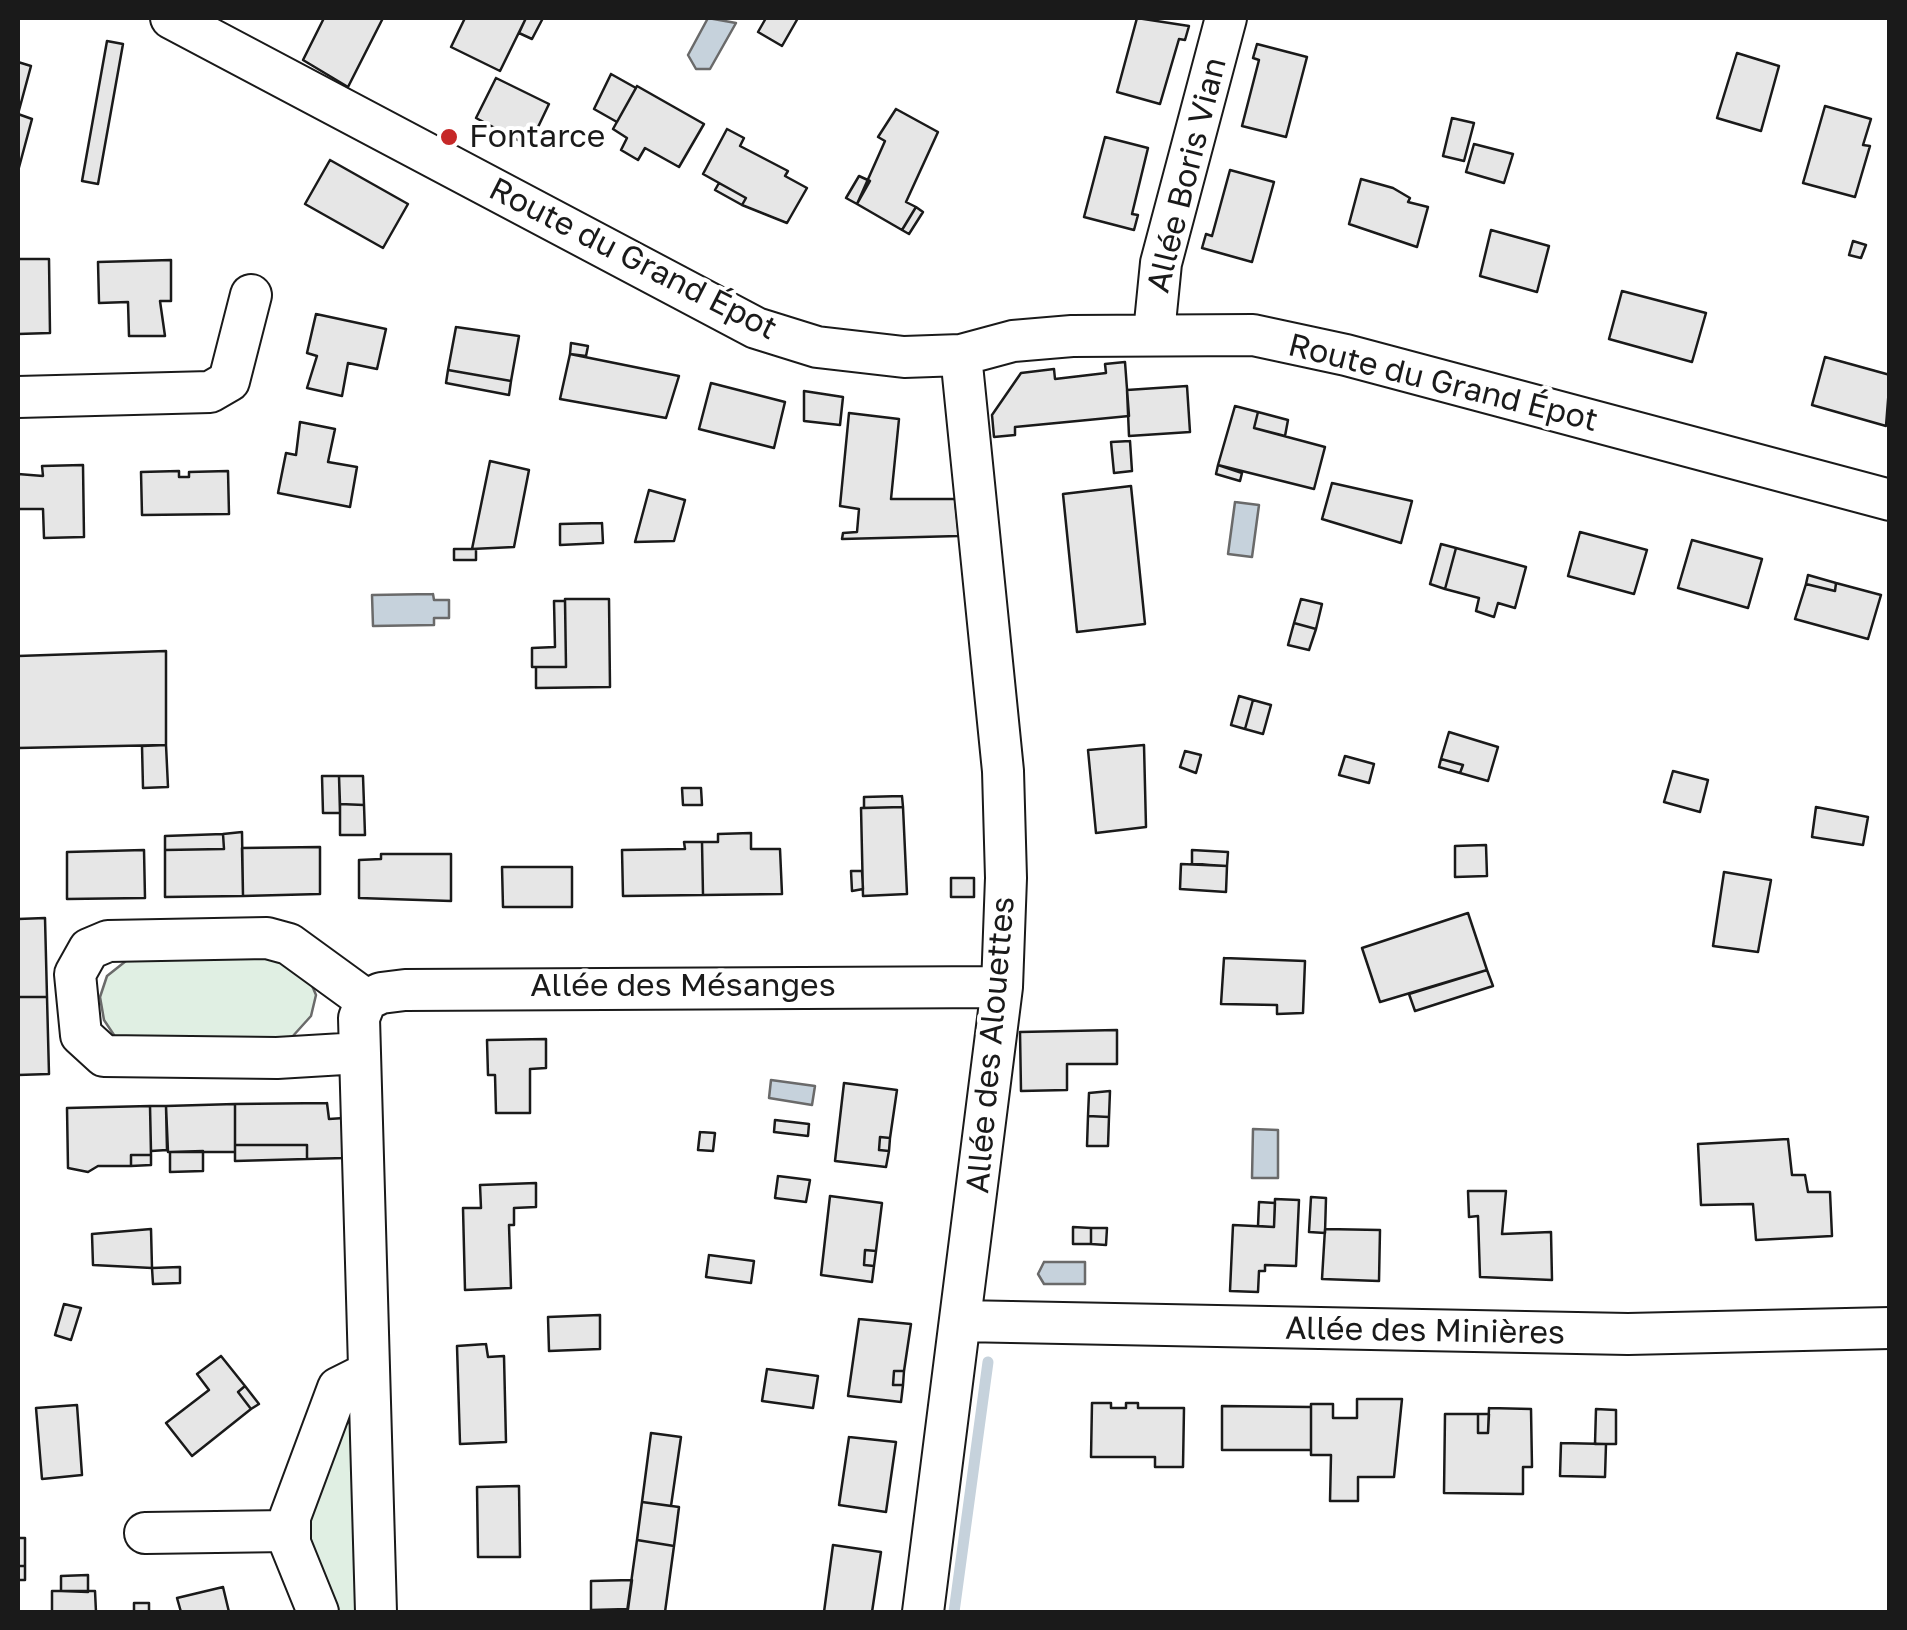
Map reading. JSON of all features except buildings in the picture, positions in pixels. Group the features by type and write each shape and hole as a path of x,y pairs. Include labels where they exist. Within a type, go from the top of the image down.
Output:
{"street":[{"name":"Route du Grand Épot","path":"171,18 756,328 817,347 862,354 960,356 1013,342 1154,333 1253,335 1346,355 1890,500"},
{"name":"Allée Boris Vian","path":"1154,333 1161,264 1226,18"},
{"path":"18,396 210,392 230,381 251,294"},
{"name":"Allée des Alouettes","path":"923,1612 1002,986 1006,878 1003,770 960,356"},
{"path":"360,1053 238,1058 104,1056 81,1034 75,974 88,950 108,942 267,938 297,949 366,1000 359,1018 376,1612"},
{"name":"Allée des Mésanges","path":"366,1000 406,990 1002,986"},
{"name":"Allée des Minières","path":"960,1321 1628,1334 1890,1328"},
{"path":"318,1612 287,1531 338,1388 368,1373"},
{"path":"145,1533 287,1531"}],"green space":[{"path":"267,950 308,976 316,995 311,1016 292,1037 269,1043 116,1038 104,1020 100,997 107,976 136,953"},
{"path":"344,1423 351,1423 359,1612 335,1612 300,1532"}],"shaded area":[{"path":"708,18 736,23 710,69 696,69 688,55"},
{"path":"1235,502 1259,505 1252,557 1228,554"},
{"path":"433,594 434,600 449,600 449,618 434,618 434,625 373,626 372,595"},
{"path":"771,1080 815,1086 812,1105 769,1098"},
{"path":"1253,1129 1278,1130 1278,1178 1252,1178"},
{"path":"1044,1262 1085,1262 1085,1284 1044,1284 1038,1274"}],"waterway":[{"path":"954,1612 988,1362"}],"place":[{"name":"Fontarce","path":"449,137"}]}
